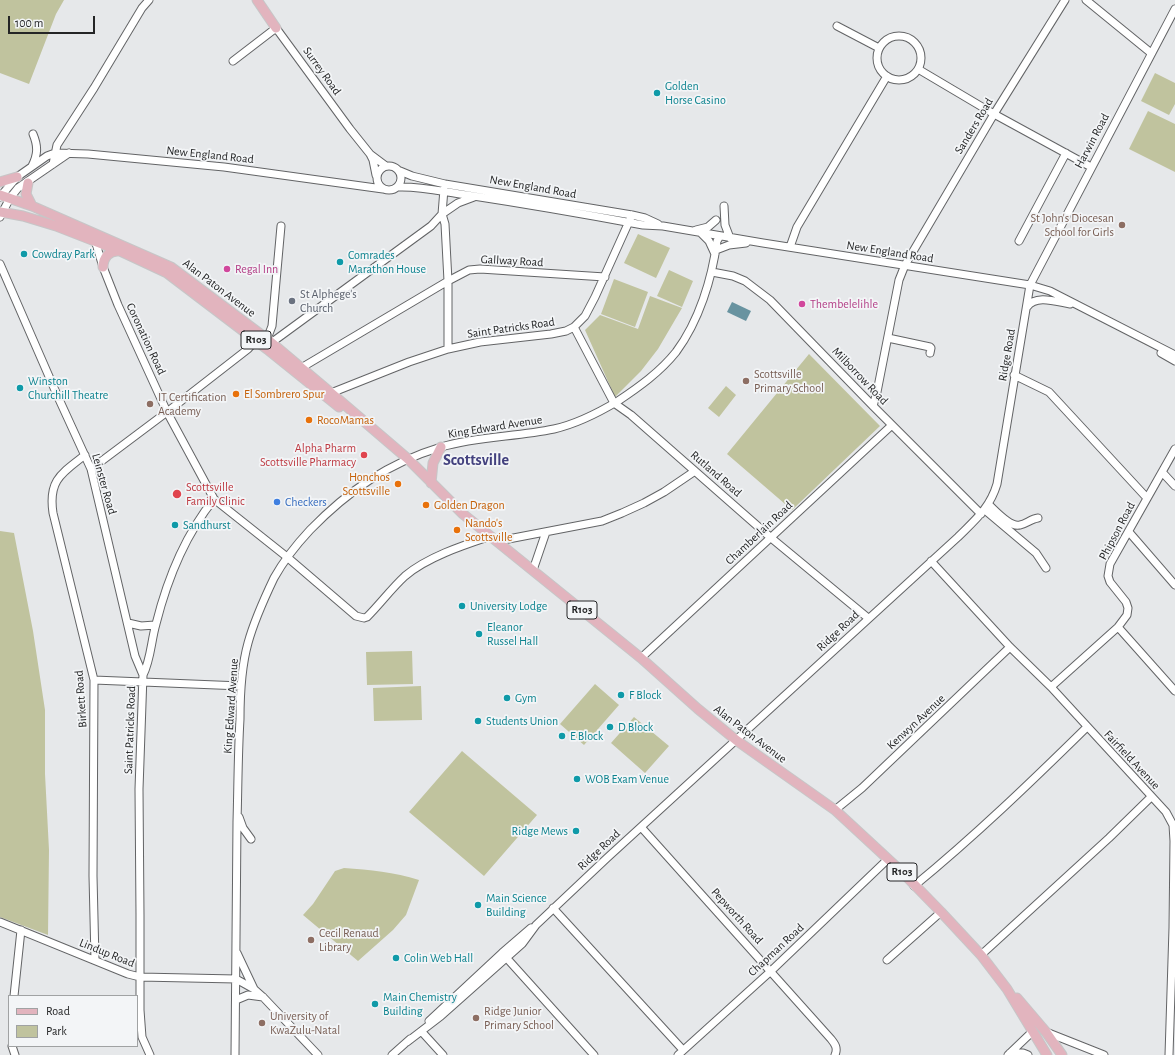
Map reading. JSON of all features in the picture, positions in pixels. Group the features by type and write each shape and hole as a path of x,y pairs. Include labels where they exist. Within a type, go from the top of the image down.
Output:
{"main road":[{"name":"Surrey Road","path":"257,0 276,28"},
{"path":"0,182 17,178"},
{"path":"28,183 26,194 32,206"},
{"name":"Alan Paton Avenue","path":"3,196 32,206 167,273 256,340 431,483 463,514 641,658 698,709 736,740 835,810 888,859 981,955 1007,989 1047,1055"},
{"name":"Alan Paton Avenue","path":"1,212 23,216 94,237 171,267 269,341 332,393 404,461 442,500 451,508 463,514"},
{"path":"103,267 104,259 109,254 115,251 120,251"},
{"path":"431,483 433,463 441,447"},
{"name":"Alan Paton Avenue","path":"1007,989 1019,1000 1046,1032 1062,1055"}],"street":[{"path":"53,164 57,145 94,88 142,8 149,0"},
{"name":"Sanders Road","path":"873,406 899,280 905,265 994,114 1065,0"},
{"path":"1086,0 1151,53"},
{"name":"Harwin Road","path":"1030,285 1175,9"},
{"path":"837,26 880,48"},
{"path":"233,61 276,28"},
{"name":"Surrey Road","path":"276,28 370,154 373,160 376,177"},
{"path":"903,36 916,43 920,49 921,63 912,76 904,80 895,80 886,76 880,68 877,58 880,48 889,38 903,36"},
{"path":"918,69 994,114 1091,167"},
{"path":"790,247 797,227 886,76"},
{"path":"32,167 38,152 33,134"},
{"name":"New England Road","path":"3,196 17,178 47,156 55,153 224,167 383,189"},
{"path":"1,212 3,196 28,183 69,153"},
{"path":"1019,241 1066,153"},
{"name":"Surrey Road","path":"370,154 386,166"},
{"path":"386,166 395,167 400,171 401,181 398,187 392,190 383,189 378,184 376,177 380,169 386,166"},
{"name":"New England Road","path":"400,171 412,176 445,184 632,215 645,218 663,226"},
{"name":"New England Road","path":"348,184 366,182 376,177"},
{"path":"445,184 442,214 445,224 448,281 448,349"},
{"name":"New England Road","path":"398,187 420,187 642,225 663,226 717,237 1030,285 1050,292 1167,351 1167,355 1174,359"},
{"path":"269,341 431,226 442,214 458,202 476,197"},
{"path":"724,206 725,225 730,238"},
{"path":"574,327 585,316 605,277 632,215"},
{"path":"692,231 708,227 716,220"},
{"path":"269,341 272,326 281,226"},
{"path":"700,233 708,241 715,252 734,244 763,243"},
{"name":"Coronation Road","path":"94,237 103,267 118,305 167,412 214,499 287,557 356,616 364,618 367,617 391,589 417,567 464,545 495,539"},
{"name":"King Edward Avenue","path":"235,1055 237,811 241,686 245,653 252,630 274,580 287,557 317,523 351,492 368,480 404,461 441,447 482,438 533,432 563,426 596,413 632,392 650,378 675,353 693,323 712,272 717,237"},
{"name":"Leinster Road","path":"0,264 58,397 91,468 135,656 143,678"},
{"name":"Gallway Road","path":"301,368 466,271 480,269 605,277"},
{"name":"Milborrow Road","path":"712,272 745,280 770,300 892,425 985,509"},
{"name":"Ridge Road","path":"392,1055 504,955 522,944 536,925 553,908 868,618 931,562 985,509 994,496 997,484 1030,285"},
{"path":"1027,307 1036,300 1078,306"},
{"name":"New England Road","path":"1107,321 1174,359"},
{"name":"Rutland Road","path":"574,327 614,403 630,415 770,537 868,618"},
{"name":"Saint Patricks Road","path":"332,393 409,362 448,349 480,342 551,334 566,331 574,327"},
{"path":"888,338 930,347 930,352"},
{"path":"91,468 167,412 248,349 256,340"},
{"path":"1014,375 1049,392 1147,498"},
{"name":"Chamberlain Road","path":"641,658 892,425"},
{"name":"Phipson Road","path":"1051,687 1118,627 1127,615 1128,608 1126,602 1110,582 1108,571 1110,564 1175,449"},
{"name":"Birkett Road","path":"85,455 65,471 58,479 54,485 51,495 53,513 94,680 93,876 95,960"},
{"path":"495,539 546,532 602,520 622,513 664,492 695,471"},
{"path":"1162,472 1175,486"},
{"name":"Saint Patricks Road","path":"150,1055 142,1037 140,1024 139,789 143,678 155,625 166,593 194,527 214,499"},
{"path":"985,509 1011,525 1021,525 1038,518"},
{"path":"985,509 1036,553 1046,568"},
{"path":"533,570 546,532"},
{"path":"1129,532 1175,585"},
{"name":"Fairfield Avenue","path":"931,562 1010,647 1051,687 1166,812 1170,820 1173,830 1173,928 1169,1055"},
{"path":"128,623 141,626 155,625"},
{"path":"1118,627 1175,692"},
{"name":"Kenwyn Avenue","path":"835,810 862,788 1010,647"},
{"path":"94,680 143,678 241,686"},
{"path":"914,886 960,847 1087,727"},
{"path":"981,955 1104,843 1151,797"},
{"path":"237,811 243,828 251,839"},
{"name":"Pepworth Road","path":"641,827 836,1044 835,1055"},
{"name":"Chapman Road","path":"680,1052 771,971 888,859"},
{"path":"553,908 680,1052"},
{"path":"887,960 941,912"},
{"name":"Lindup Road","path":"0,922 128,974 140,977 236,979"},
{"path":"14,995 21,930"},
{"path":"236,949 254,989"},
{"path":"504,955 594,1055"},
{"name":"Ridge Road","path":"407,1042 442,1016 504,955"},
{"path":"236,979 264,996 318,1055"},
{"path":"236,1000 248,995 264,996"},
{"path":"422,1032 443,1055"},
{"path":"1009,1054 1032,1032"},
{"path":"1046,1032 1104,1055"},
{"path":"1009,1054 1023,1053 1028,1055"}],"green space":[{"path":"0,0 64,0 56,14 29,84 0,73"},
{"path":"1155,73 1175,83 1175,104 1169,115 1141,101"},
{"path":"1148,111 1175,124 1175,172 1129,149"},
{"path":"638,234 670,248 656,278 624,263"},
{"path":"669,270 693,281 682,307 657,296"},
{"path":"614,279 648,292 635,327 601,314"},
{"path":"650,296 682,308 658,349 641,371 615,397 585,330 600,315 638,329"},
{"path":"809,354 880,426 792,510 727,454"},
{"path":"726,386 736,395 719,417 708,408"},
{"path":"0,531 14,533 33,631 45,710 45,774 49,850 48,935 0,917"},
{"path":"412,651 413,684 367,685 366,652"},
{"path":"595,684 619,705 584,745 560,724"},
{"path":"421,686 422,720 374,721 373,688"},
{"path":"634,717 669,746 645,773 611,743"},
{"path":"462,751 537,815 484,876 409,812"},
{"path":"344,868 391,873 419,880 406,915 393,930 358,961 303,915 313,904 335,871"}],"water":[{"path":"732,302 751,311 746,321 727,312"}],"place":[{"name":"Golden Horse Casino","path":"657,93"},
{"name":"St John's Diocesan School for Girls","path":"1122,225"},
{"name":"Cowdray Park","path":"24,254"},
{"name":"Comrades Marathon House","path":"340,262"},
{"name":"Regal Inn","path":"227,269"},
{"name":"St Alphege's Church","path":"292,301"},
{"name":"Thembelelihle","path":"802,304"},
{"name":"Scottsville Primary School","path":"746,381"},
{"name":"Winston Churchill Theatre","path":"20,388"},
{"name":"El Sombrero Spur","path":"236,394"},
{"name":"IT Certification Academy","path":"150,404"},
{"name":"RocoMamas","path":"309,420"},
{"name":"Alpha Pharm Scottsville Pharmacy","path":"364,455"},
{"name":"Honchos Scottsville","path":"398,484"},
{"name":"Scottsville Family Clinic","path":"177,494"},
{"name":"Checkers","path":"277,502"},
{"name":"Golden Dragon","path":"426,505"},
{"name":"Sandhurst","path":"175,525"},
{"name":"Nando's Scottsville","path":"457,530"},
{"name":"University Lodge","path":"462,606"},
{"name":"Eleanor Russel Hall","path":"479,634"},
{"name":"F Block","path":"621,695"},
{"name":"Gym","path":"507,698"},
{"name":"Students Union","path":"478,721"},
{"name":"D Block","path":"610,727"},
{"name":"E Block","path":"562,736"},
{"name":"WOB Exam Venue","path":"577,779"},
{"name":"Ridge Mews","path":"576,831"},
{"name":"Main Science Building","path":"478,905"},
{"name":"Cecil Renaud Library","path":"311,940"},
{"name":"Colin Web Hall","path":"396,958"},
{"name":"Main Chemistry Building","path":"375,1004"},
{"name":"Ridge Junior Primary School","path":"476,1018"},
{"name":"University of KwaZulu-Natal","path":"262,1023"}],"district":[{"name":"Scottsville","path":"476,460"}]}
